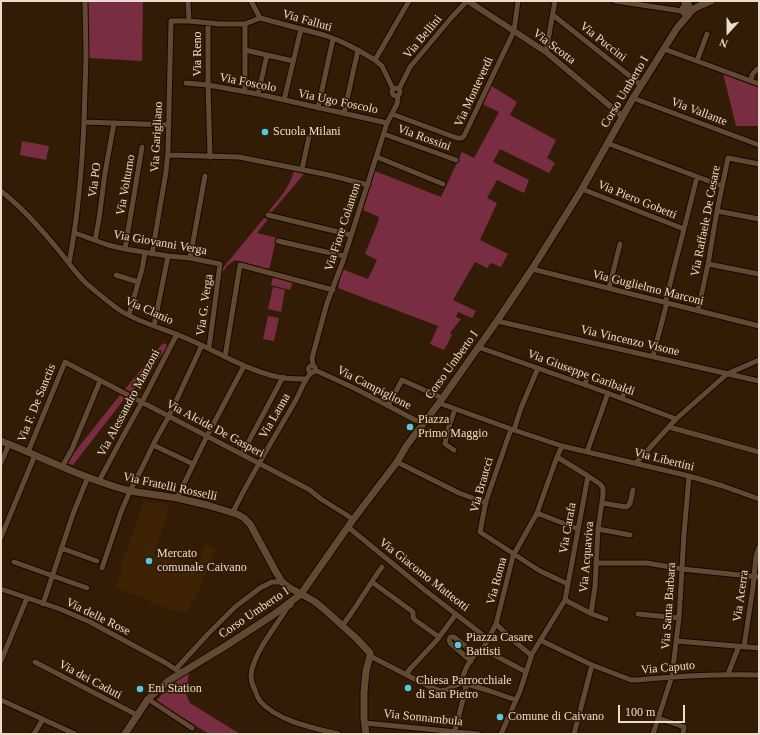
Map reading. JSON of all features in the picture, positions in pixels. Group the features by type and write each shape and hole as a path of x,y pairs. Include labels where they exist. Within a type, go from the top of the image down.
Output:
{"main road":[{"path":"688,6 709,1"},
{"name":"Corso Umberto I","path":"125,734 136,715 148,699 179,671 224,647 273,615 301,594 353,520 397,462 407,445 497,321 532,269 582,189 622,116 677,28 688,6"},
{"name":"Via Fratelli Rosselli","path":"1,441 62,467 130,491 176,498 207,505 232,512 244,518 250,524 282,582 314,601 357,639 370,653 370,656"},
{"path":"366,734 364,692 366,672 370,656"}],"street":[{"path":"69,263 79,201 84,122 86,56 85,1"},
{"path":"188,1 189,21 208,24 245,24 260,18 251,1"},
{"path":"375,60 409,1"},
{"name":"Via Scotta","path":"468,1 546,52 622,116"},
{"name":"Via Bellini","path":"399,89 410,67 451,18 468,1"},
{"path":"514,31 518,1"},
{"path":"546,52 555,1"},
{"path":"615,1 688,6"},
{"name":"Via Puccini","path":"553,15 641,85"},
{"name":"Via Falluti","path":"260,18 333,39 358,50 382,66 393,89"},
{"name":"Via Garigliano","path":"152,254 168,155 171,21 189,21"},
{"name":"Via Reno","path":"208,24 210,157"},
{"path":"245,24 245,92"},
{"path":"284,100 301,29"},
{"name":"Via Monteverdi","path":"392,114 457,138 462,138 514,31"},
{"path":"697,62 707,34"},
{"path":"318,108 333,39"},
{"path":"664,49 759,84"},
{"path":"245,50 293,61"},
{"path":"344,113 358,50"},
{"path":"258,94 267,55"},
{"path":"751,81 752,75 759,70"},
{"name":"Via Foscolo","path":"186,83 208,85 284,100"},
{"path":"393,89 399,89 401,93 398,96 393,95 393,89"},
{"name":"Via Fiore Colanton","path":"313,370 312,358 314,348 327,303 368,185 387,123 397,104 398,96"},
{"name":"Via Vallante","path":"633,98 759,145"},
{"name":"Via Ugo Foscolo","path":"284,100 387,123"},
{"path":"84,122 169,125"},
{"name":"Via PO","path":"95,240 114,123"},
{"name":"Via Rossini","path":"384,134 456,160"},
{"path":"302,170 308,137"},
{"path":"607,143 722,186"},
{"name":"Via Volturno","path":"125,249 142,147"},
{"path":"168,155 239,157 368,185"},
{"path":"377,157 444,184"},
{"name":"Via Raffaele De Cesare","path":"698,311 728,158 759,164"},
{"path":"190,258 205,176"},
{"path":"653,356 697,176"},
{"name":"Via Piero Gobetti","path":"582,189 684,229"},
{"name":"Via Clanio","path":"1,191 37,225 77,274 88,285 129,316 177,334 244,366 283,378 305,380"},
{"path":"717,210 759,219"},
{"path":"268,215 351,235"},
{"name":"Via Giovanni Verga","path":"75,233 125,249 152,254 190,258 220,264"},
{"path":"278,241 344,256"},
{"path":"609,288 620,244"},
{"path":"129,316 145,252"},
{"path":"154,326 168,256"},
{"name":"Via G. Verga","path":"209,348 220,264"},
{"path":"708,264 759,274"},
{"path":"225,357 240,265 332,290"},
{"name":"Via Guglielmo Marconi","path":"532,269 759,326"},
{"path":"116,275 138,282"},
{"name":"Via Vincenzo Visone","path":"497,321 759,381"},
{"name":"Via Alessandro Manzoni","path":"99,481 177,334"},
{"path":"102,568 121,512 130,491 169,416 202,345"},
{"name":"Via Giuseppe Garibaldi","path":"478,347 622,398 676,419"},
{"path":"636,463 676,419 727,374 759,360"},
{"name":"Via Alcide De Gasperi","path":"65,362 310,490 353,520"},
{"name":"Via F. De Sanctis","path":"1,537 65,362"},
{"path":"176,498 244,366"},
{"name":"Via Braucci","path":"514,554 480,532 486,503 512,430 538,368"},
{"name":"Via Lanna","path":"232,512 298,397 305,380 313,370"},
{"name":"Via Campiglione","path":"313,370 354,388 423,424"},
{"path":"585,385 588,374"},
{"path":"242,454 283,378"},
{"name":"Via Libertini","path":"388,406 402,380 455,409 512,430 562,446 689,476 759,499"},
{"path":"62,467 72,449 100,381"},
{"path":"622,398 626,387"},
{"path":"587,452 608,393"},
{"path":"454,450 445,444 447,432 455,409"},
{"path":"669,426 759,452"},
{"path":"1,463 9,444"},
{"path":"153,445 193,464"},
{"name":"Via Roma","path":"483,649 496,624 514,554 537,513 562,446"},
{"path":"557,457 588,476"},
{"path":"397,462 459,493 486,503"},
{"name":"Via Acquaviva","path":"588,476 600,484 603,488 598,529 595,587 591,613"},
{"name":"Via Carafa","path":"565,600 588,476"},
{"name":"Via Santa Barbara","path":"653,734 672,676 677,642 689,476"},
{"path":"43,604 73,514 88,477"},
{"path":"602,503 626,507 630,504 633,490"},
{"path":"537,513 578,529"},
{"name":"Via Giacomo Matteotti","path":"348,527 488,639"},
{"path":"598,529 630,536"},
{"name":"Via Acerra","path":"728,674 741,646 757,576 756,556 759,547"},
{"path":"61,548 97,561"},
{"path":"514,554 540,571 568,584"},
{"path":"342,626 388,560"},
{"path":"14,562 87,588"},
{"path":"596,563 647,563 682,569 757,576"},
{"path":"179,671 208,634 235,607 260,588 272,582 282,582"},
{"path":"372,582 413,612 413,617 415,620 439,637"},
{"name":"Via delle Rose","path":"1,590 60,609 90,622 179,671"},
{"path":"301,594 296,602 287,608 262,646 252,669 252,685 260,701 272,712 286,719 335,734"},
{"path":"1,661 27,598"},
{"path":"501,734 520,691 531,655 565,600 606,619"},
{"path":"406,675 439,637 456,614"},
{"path":"638,614 679,618"},
{"path":"496,624 531,655"},
{"path":"471,660 450,643 450,638 456,638 475,654"},
{"name":"Via Caputo","path":"540,640 592,665 631,680 672,676 728,674 759,675"},
{"path":"677,642 759,648"},
{"path":"454,733 466,688 462,679 471,660 478,651 483,649 526,672"},
{"path":"370,656 430,688 441,691 463,683 516,700"},
{"name":"Via dei Caduti","path":"35,662 136,715"},
{"path":"574,734 592,665"},
{"path":"148,699 192,728"},
{"path":"1,700 75,734"},
{"path":"658,718 684,727 683,734"},
{"path":"34,734 43,719"},
{"name":"Via Sonnambula","path":"365,723 454,733 478,734"}],"shaded area":[{"path":"87,1 143,1 142,61 88,58"},
{"path":"723,73 759,87 759,126 736,126"},
{"path":"490,85 517,102 510,115 556,140 547,158 555,163 549,173 500,149 493,162 529,180 524,193 497,180 487,198 497,203 480,240 508,254 501,267 491,263 487,268 475,262 453,300 476,311 472,318 458,312 456,317 461,319 450,333 452,335 444,350 430,344 438,326 338,288 342,269 368,279 377,260 365,254 379,217 363,210 375,171 441,197 462,152 474,158 499,112 482,104"},
{"path":"22,141 49,146 46,160 20,155"},
{"path":"294,171 304,174 271,213 268,212 287,188"},
{"path":"264,218 268,219 257,233 278,238 275,244 269,270 235,260 228,265 221,274 223,268"},
{"path":"273,277 293,282 290,290 271,285"},
{"path":"273,287 285,290 281,312 268,309"},
{"path":"268,316 279,318 274,341 263,339"},
{"path":"163,343 169,346 131,392 125,389"},
{"path":"120,395 125,398 73,465 66,463"},
{"name":"Mercato comunale Caivano","path":"144,501 153,503 154,501 170,505 154,554 197,567 205,544 216,549 194,602 191,601 187,613 178,610 177,612 116,588 122,569 120,568"},
{"path":"189,672 186,694 190,703 240,734 209,734 156,701 171,685"}],"place":[{"name":"Scuola Milani","path":"265,132"},
{"name":"Piazza Primo Maggio","path":"410,427"},
{"name":"Mercato comunale Caivano","path":"149,561"},
{"name":"Piazza Casare Battisti","path":"458,645"},
{"name":"Chiesa Parrocchiale di San Pietro","path":"408,688"},
{"name":"Eni Station","path":"140,689"},
{"name":"Comune di Caivano","path":"500,717"}]}
